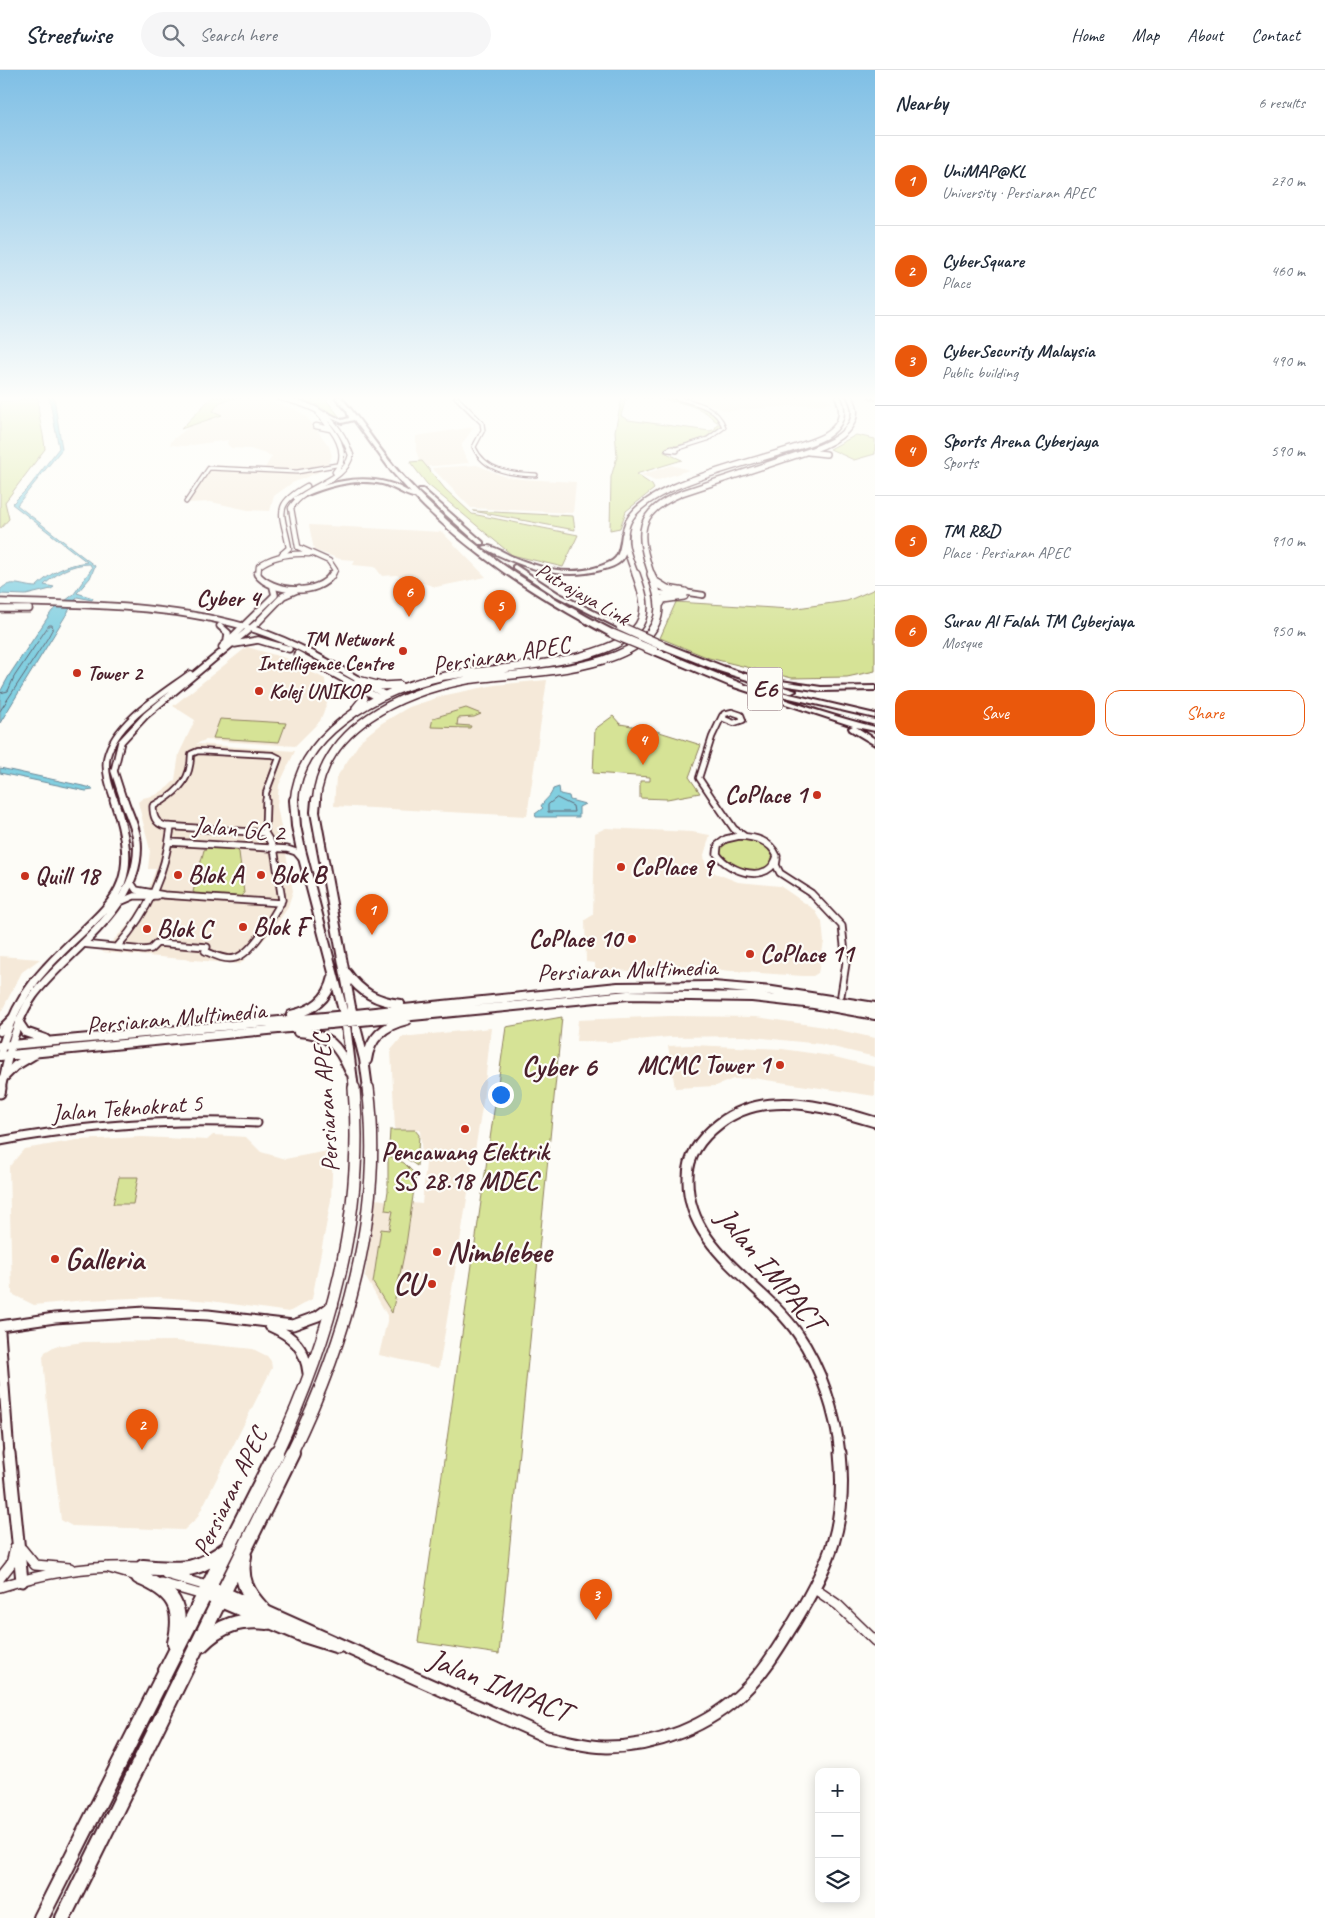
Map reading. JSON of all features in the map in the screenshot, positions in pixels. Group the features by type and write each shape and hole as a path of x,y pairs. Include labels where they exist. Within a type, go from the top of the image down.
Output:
{"highway":[{"path":"296,498 317,488 332,484 349,483"},
{"path":"381,483 402,490 439,517"},
{"name":"Putrajaya Link","path":"405,483 439,517 495,562 547,597 613,634 769,690 875,716"},
{"name":"Putrajaya Link","path":"412,483 486,547 556,594 621,627 657,650 819,699 875,712"},
{"path":"486,547 524,565 545,571 581,573 600,569 618,561 622,556 624,534"},
{"path":"657,650 692,668 852,728 875,743"},
{"path":"734,674 821,689 875,688"},
{"path":"758,677 806,689 875,694"},
{"path":"756,692 875,729"}],"main road":[{"path":"280,556 289,548 280,518 286,500 293,493 309,483"},
{"path":"0,1031 16,1021 48,978 102,924 120,902 130,881 136,864 137,840 117,784 114,764 119,748 130,730 245,629 264,616 283,596 299,589 322,584 334,574 334,567 328,560 302,551 297,543 290,514 296,498 324,483"},
{"path":"624,534 627,524 633,515 651,498 683,483"},
{"name":"Persiaran APEC","path":"41,1918 276,1454 308,1382 334,1304 351,1219 356,1182 354,1081 350,1018 344,969 330,885 316,821 315,795 319,774 327,758 344,737 357,725 396,703 450,683 482,677 571,668 611,658 648,636 658,621 660,604 640,538 642,524 655,507 678,494 710,483"},
{"name":"Persiaran APEC","path":"63,1918 311,1413 348,1313 361,1251 371,1182 372,1136 367,1079 350,1018 333,971 303,860 294,799 300,774 321,740 347,717 421,681 458,672 559,661 601,651 621,641 636,628 643,614 640,582 624,534"},
{"path":"299,589 273,586 260,580 257,571 264,562 280,556 309,554"},
{"path":"654,581 685,594"},
{"path":"640,582 644,588 655,592"},
{"path":"245,629 274,595 273,586"},
{"path":"643,600 655,592"},
{"path":"660,604 663,599 685,594"},
{"path":"0,602 50,607 144,610 235,621 257,614"},
{"path":"0,608 29,609 50,607"},
{"path":"89,609 176,618 245,629 356,682 388,687 458,672"},
{"path":"264,616 261,627 267,634"},
{"path":"199,617 267,634 384,698"},
{"path":"220,626 228,633 228,644"},
{"path":"0,1093 4,1077 4,1050 36,978 98,917 112,900 123,880 127,863 128,841 106,773 112,744 131,722 228,644 258,640 289,649"},
{"path":"347,717 364,698 356,682"},
{"path":"357,725 384,698 450,683"},
{"path":"344,969 357,988 370,997 393,1003 423,1006"},
{"path":"226,1025 297,1014 313,1008 328,995 333,971"},
{"name":"Persiaran Multimedia","path":"423,1006 572,991 662,986 723,987 839,1002"},
{"name":"Persiaran Multimedia","path":"501,1008 592,998 655,994 736,996 839,1002"},
{"path":"839,1002 875,1007"},
{"path":"839,1002 875,1015"},
{"path":"350,1018 423,1006"},
{"path":"350,1018 501,1008"},
{"path":"367,1079 370,1045 377,1034 388,1027 400,1022 501,1008"},
{"name":"Persiaran Multimedia","path":"4,1050 56,1041 226,1025 350,1018"},
{"name":"Persiaran Multimedia","path":"4,1050 39,1052 204,1036 350,1018"},
{"path":"16,1021 22,1031 30,1035 56,1041"},
{"path":"204,1036 300,1032 321,1036 336,1045 354,1081"},
{"path":"4,1077 21,1062 39,1052"},
{"name":"Jalan IMPACT","path":"207,1591 265,1616 302,1636 367,1657 547,1737 589,1746 610,1747 658,1740 707,1719 730,1704 767,1664 815,1589 830,1556 839,1512 843,1473 833,1412 815,1365 800,1336 717,1248 696,1219 688,1190 688,1167 695,1148 714,1126 735,1113 768,1105 808,1105 875,1122"},
{"path":"0,1326 61,1317 145,1312 208,1315 262,1323 300,1324 318,1316 334,1304"},
{"path":"262,1323 286,1332 298,1342 306,1356 308,1382"},
{"path":"0,1332 7,1434 22,1581"},
{"path":"191,1656 210,1634 226,1625 265,1616 242,1583 242,1564 250,1539"},
{"path":"141,1572 186,1571 198,1568 231,1545"},
{"path":"141,1572 172,1595 176,1602 180,1623 170,1662"}],"street":[{"path":"186,502 199,483"},
{"path":"655,592 685,594"},
{"path":"712,737 724,726 743,720 739,714 729,712 722,716 712,737 699,778 734,829 744,836"},
{"path":"722,716 728,722 737,723"},
{"path":"82,944 147,950 157,943 208,947 205,951 214,956 236,958 241,956 281,903 283,896 274,848 265,833 266,793 278,757 192,752 191,770 184,786 170,797 153,806 152,809 158,824 171,827 265,833"},
{"path":"117,947 134,929 155,895 167,862 171,827"},
{"path":"734,829 734,836"},
{"path":"839,1002 846,963 842,926 811,893 780,873 776,866 775,850 766,842 744,836 734,836 718,845 716,851 718,858 732,869 778,876 807,893 830,916 843,937"},
{"name":"Jalan GC 2","path":"289,849 299,839"},
{"name":"Jalan GC 2","path":"169,842 289,849 296,852 303,860"},
{"path":"757,873 770,869 777,859"},
{"path":"130,881 136,890 155,895"},
{"path":"120,902 134,896 164,895 281,903"},
{"name":"Jalan Teknokrat 5","path":"0,1141 75,1128 142,1122 206,1121 258,1124"},
{"path":"17,1534 24,1554 35,1565 80,1568 106,1567 117,1572 141,1572 207,1591"},
{"path":"0,1578 11,1564 17,1534"},
{"path":"0,1587 80,1568"},
{"path":"815,1589 838,1605 875,1641"}],"shaded area":[{"path":"198,483 292,483 274,496 270,511 248,510 211,502 184,503"},
{"path":"447,483 576,483 573,513 471,508"},
{"path":"309,525 442,532 486,577 436,587 396,575 382,576 375,567 353,565 355,560 340,559 314,550"},
{"path":"247,647 285,658 325,679 327,703 320,721 295,746 205,740 196,744 295,751 279,785 277,806 293,891 287,909 269,934 240,964 102,952 131,922 144,901 156,869 148,869 150,850 138,802 143,798 156,795 175,780 179,754 195,720 173,706"},
{"path":"547,680 527,816 334,806 336,778 362,739 382,723 409,707 446,695 495,685"},
{"path":"606,828 692,832 710,835 704,855 705,863 715,873 738,882 780,886 815,910 822,922 824,942 818,973 813,976 803,976 691,968 631,971 595,969 595,963 586,962 585,920 593,915 595,833"},
{"path":"0,956 40,959 22,972 0,1014"},
{"path":"670,1016 756,1017 825,1027 875,1038 875,1057 820,1044 745,1036 669,1037 615,1042 576,1041 578,1020"},
{"path":"491,1028 483,1102 439,1368 379,1355 388,1317 365,1276 375,1199 422,1204 426,1163 422,1157 420,1130 395,1129 391,1050 402,1037"},
{"path":"693,1045 782,1049 831,1056 875,1067 875,1096 753,1078 733,1079 716,1086 675,1088 668,1046"},
{"path":"213,1135 246,1137 261,1152 285,1159 333,1150 331,1200 312,1299 289,1312 211,1301 158,1297 86,1300 34,1305 12,1294 9,1167 24,1149 77,1140 142,1137 207,1140"},
{"path":"175,1341 253,1349 267,1356 271,1361 272,1368 197,1518 184,1530 72,1526 61,1520 47,1405 43,1357 45,1352 55,1346 84,1342"}],"green space":[{"path":"0,483 19,483 5,502 9,519 0,529"},
{"path":"440,483 472,514 578,535 563,567 512,555 427,484"},
{"path":"611,483 649,483 652,485 654,489 626,511 620,528 610,530"},
{"path":"473,511 573,516 575,530"},
{"path":"875,589 875,671 847,677 792,678 709,658 660,638 676,602 790,609 847,601"},
{"path":"466,708 481,714 474,717 458,718 457,725 471,726 470,728 431,727 433,718"},
{"path":"613,716 620,724 650,729 701,745 689,777 700,793 667,799 640,798 640,781 650,781 650,777 593,773 595,729"},
{"path":"220,719 286,723 279,742 213,738"},
{"path":"740,838 763,844 767,847 773,854 771,863 758,870 744,869 731,864 720,854 720,848 727,842"},
{"path":"208,848 236,849 239,852 244,893 242,897 196,894 193,892 204,850"},
{"path":"562,1017 499,1654 418,1642 506,1027"},
{"path":"390,1130 415,1130 419,1135 417,1166 389,1146"},
{"path":"388,1155 404,1163 416,1175 406,1245 392,1313 373,1283 381,1229 389,1230 393,1211 385,1210 388,1191"},
{"path":"119,1177 138,1177 133,1204 113,1204"}],"water":[{"path":"34,483 17,505 95,566 90,578 77,593 93,598 92,600 77,597 0,723 0,692 10,674 52,611 74,594 92,568 90,564 83,564 65,570 44,585 54,587 51,589 26,595 0,594 0,590 8,584 36,587 47,577 59,570 87,562 12,504"},
{"path":"0,768 92,788 93,790 86,791 0,773"},
{"path":"559,787 560,794 569,796 570,800 585,804 579,807 579,817 536,817 535,814 543,808 541,806 553,789"}],"place":[{"name":"Surau Al Falah TM Cyberjaya","path":"409,617"},
{"name":"TM R&D","path":"500,631"},
{"name":"TM Network Intelligence Centre","path":"403,651"},
{"name":"Tower 2","path":"77,673"},
{"name":"Kolej UNIKOP","path":"259,691"},
{"name":"Sports Arena Cyberjaya","path":"643,765"},
{"name":"CoPlace 1","path":"817,795"},
{"name":"CoPlace 9","path":"621,867"},
{"name":"Blok A","path":"178,875"},
{"name":"Blok B","path":"261,875"},
{"name":"Quill 18","path":"25,876"},
{"name":"Blok F","path":"243,927"},
{"name":"Blok C","path":"147,929"},
{"name":"UniMAP@KL","path":"372,935"},
{"name":"CoPlace 10","path":"632,939"},
{"name":"CoPlace 11","path":"750,954"},
{"name":"MCMC Tower 1","path":"780,1065"},
{"name":"Pencawang Elektrik SS 28.18 MDEC","path":"465,1129"},
{"name":"Nimblebee","path":"437,1252"},
{"name":"Galleria","path":"55,1259"},
{"name":"CU","path":"432,1284"},
{"name":"CyberSquare","path":"142,1450"},
{"name":"CyberSecurity Malaysia","path":"596,1620"}],"district":[{"name":"Cyber 4","path":"228,598"},
{"name":"Cyber 6","path":"559,1066"}]}
